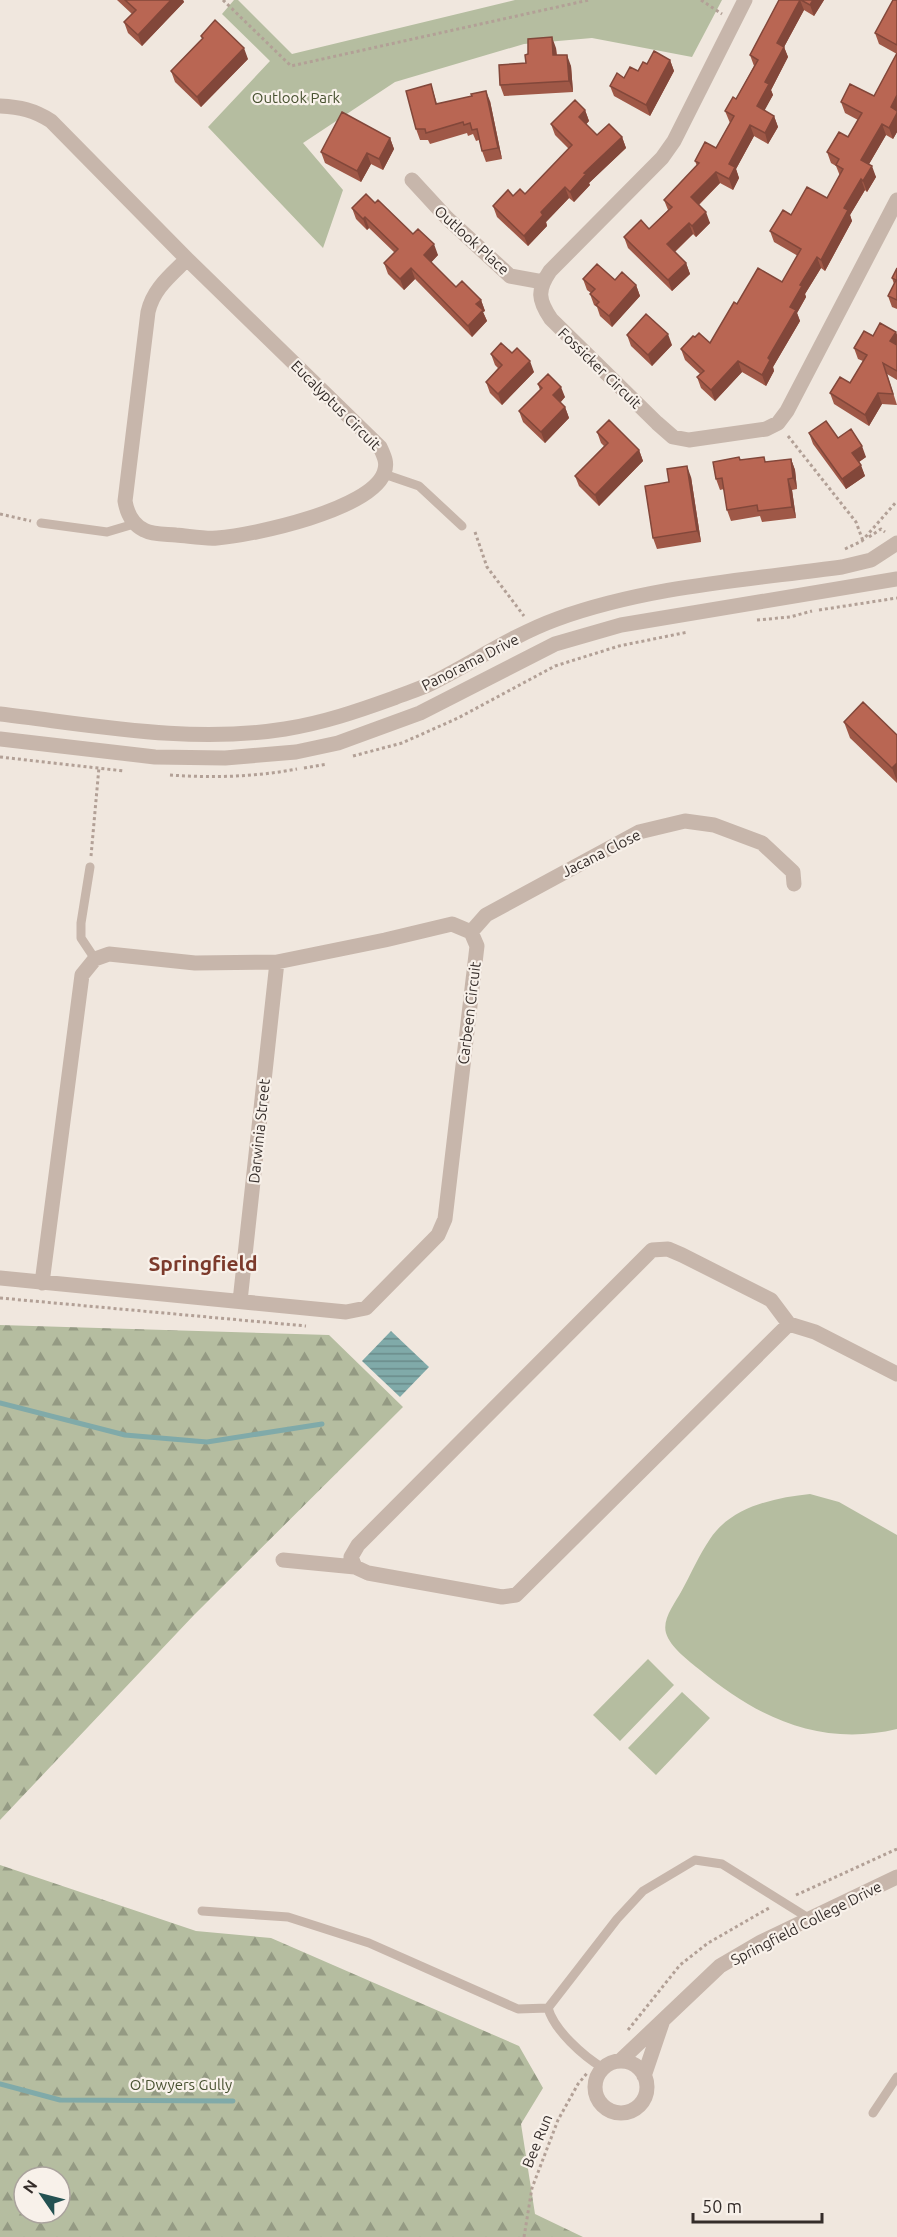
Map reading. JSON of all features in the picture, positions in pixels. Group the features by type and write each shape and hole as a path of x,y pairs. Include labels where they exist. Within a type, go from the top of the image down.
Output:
{"street":[{"path":"543,282 550,271 662,158 674,141 745,0"},
{"name":"Eucalyptus Circuit","path":"0,105 37,112 51,121 187,259 380,447 387,462 384,474"},
{"name":"Outlook Place","path":"412,180 441,212 510,276 543,282"},
{"path":"778,423 787,411 897,200"},
{"path":"187,259 158,288 151,298 148,312 125,501 127,512 134,524 145,531 158,534 217,538 297,524 357,499 375,487 384,474"},
{"name":"Fossicker Circuit","path":"543,282 540,304 551,319 674,437 689,440 765,429 778,423"},
{"name":"Panorama Drive","path":"0,714 182,734 242,734 286,728 345,716 430,684 499,646 555,620 593,607 643,594 852,565 871,560 892,538"},
{"name":"Panorama Drive","path":"0,740 155,757 225,758 296,752 338,743 420,713 555,644 621,625 897,579"},
{"name":"Jacana Close","path":"471,932 486,915 639,832 685,821 714,825 762,843 793,872 794,884"},
{"path":"42,1283 82,975 95,959 110,954 195,963 277,962 452,924 471,932"},
{"name":"Carbeen Circuit","path":"0,1278 346,1312 366,1308 438,1235 445,1219 477,946 471,932"},
{"name":"Darwinia Street","path":"240,1301 277,962"},
{"path":"355,1567 351,1557 357,1545 652,1250 668,1249 771,1300 789,1323 815,1332 897,1374"},
{"path":"283,1560 355,1567 368,1573 502,1597 516,1595 789,1323"},
{"name":"Springfield College Drive","path":"620,2061 720,1966 761,1942 897,1877"},
{"name":"Springfield College Drive","path":"644,2076 663,2020"},
{"path":"620,2061 635,2065 644,2076 646,2088 642,2100 628,2112 615,2112 604,2106 597,2096 596,2078 599,2066 620,2061"}],"lane":[{"path":"384,474 419,486 462,526"},
{"path":"41,524 107,532 134,524"},
{"path":"90,867 81,923 81,938 95,959"},
{"path":"548,2008 617,1919 643,1891 695,1860 722,1864 810,1919"},
{"path":"202,1911 288,1917 369,1943 518,2008 548,2008"},
{"path":"548,2008 551,2019 560,2032 599,2066"},
{"path":"873,2113 897,2077"}],"path":[{"path":"223,0 291,66 590,0"},
{"path":"701,0 733,23"},
{"path":"778,423 856,522 862,541"},
{"path":"862,541 897,501"},
{"path":"0,514 41,524"},
{"path":"474,528 487,567 533,630"},
{"path":"839,551 862,541 881,529 892,538"},
{"path":"515,620 533,613"},
{"path":"90,867 100,751"},
{"path":"0,1298 308,1326"},
{"name":"Bee Run","path":"524,2237 532,2188 558,2120 578,2084 599,2066"}],"green space":[{"name":"Outlook Park","path":"234,0 238,0 292,54 515,0 722,0 692,57 592,38 524,44 395,82 303,143 343,190 323,248 208,127 270,61 222,14"},
{"path":"0,1325 329,1335 403,1407 194,1615 0,1820"},
{"path":"810,1494 839,1502 897,1535 897,1729 869,1734 842,1734 817,1731 768,1715 722,1687 685,1658 666,1633 666,1622 670,1611 702,1552 719,1528 742,1511 768,1501"},
{"path":"648,1659 674,1685 620,1741 593,1715"},
{"path":"682,1692 710,1718 656,1775 628,1748"},
{"name":"O'Dwyers Gully","path":"0,1865 196,1931 271,1938 519,2046 543,2088 521,2124 535,2214 583,2237 0,2237"}],"water":[{"path":"391,1331 429,1367 400,1397 362,1361"}],"building":[{"path":"125,0 171,0 138,35 124,22 136,10"},
{"path":"779,0 800,0 777,43 784,47 765,82 769,84 757,106 774,116 765,133 750,125 729,164 735,167 729,179 716,172 691,197 706,212 692,226 689,223 667,244 686,263 668,280 624,237 641,220 649,229 672,207 664,200 699,163 695,161 705,142 716,148 734,116 725,111 733,97 736,99 758,60 750,55"},
{"path":"801,0 813,0 810,5"},
{"path":"893,0 897,0 897,45 875,33"},
{"path":"215,20 244,48 197,97 171,71 203,38 201,36"},
{"path":"552,37 553,55 567,55 569,81 500,85 499,65 526,63 528,39"},
{"path":"654,51 670,60 646,105 610,86 617,73 624,78 630,67 638,71 643,62 647,64"},
{"path":"897,53 897,95 891,107 897,113 889,128 882,124 861,160 872,166 863,181 861,179 844,208 848,210 821,260 817,257 800,285 802,286 790,307 796,310 768,358 770,360 762,375 738,361 711,390 697,377 704,371 681,349 699,333 710,343 734,302 737,304 758,268 782,282 801,249 770,231 783,210 791,215 807,187 827,198 843,169 836,165 839,159 827,152 839,132 848,137 862,113 841,102 850,84 874,96"},
{"path":"431,84 436,104 486,91 498,148 482,151 477,129 472,130 470,123 464,125 463,122 426,133 425,129 416,129 406,91"},
{"path":"575,100 585,110 579,117 597,135 609,124 622,137 584,173 586,174 570,192 565,187 541,212 543,215 524,236 493,206 508,190 513,196 520,189 525,194 572,145 551,124"},
{"path":"342,112 390,138 379,159 367,153 357,171 321,152"},
{"path":"366,194 375,203 378,200 413,234 418,229 434,244 424,255 456,287 462,281 481,300 476,304 483,310 468,326 411,268 400,279 384,263 398,249 365,217 363,219 352,208"},
{"path":"597,264 615,280 622,272 636,285 609,316 596,305 599,302 590,294 595,289 583,279"},
{"path":"897,268 897,300 888,296 896,280 892,278"},
{"path":"646,314 668,334 648,355 627,335"},
{"path":"880,323 896,332 890,341 897,345 897,371 883,363 893,394 878,393 865,415 830,393 840,377 850,383 867,355 854,348 864,331 873,336"},
{"path":"501,343 512,353 517,348 530,361 498,394 486,382 502,365 491,354"},
{"path":"548,374 561,387 553,395 565,407 541,432 519,411 542,388 538,384"},
{"path":"609,420 639,450 595,495 575,476 608,443 597,432"},
{"path":"826,421 838,438 851,429 862,446 852,453 861,465 842,479 809,433"},
{"path":"739,457 740,460 764,457 765,462 791,459 793,478 788,479 792,507 758,511 757,505 727,510 722,478 716,479 713,462"},
{"path":"687,466 697,531 653,538 645,486 669,482 667,469"},
{"path":"863,702 897,735 897,763 892,768 844,722"}],"waterway":[{"path":"0,1403 125,1435 207,1442 322,1424"},
{"path":"0,2084 60,2100 233,2101"}],"district":[{"name":"Springfield","path":"203,1263"}]}
